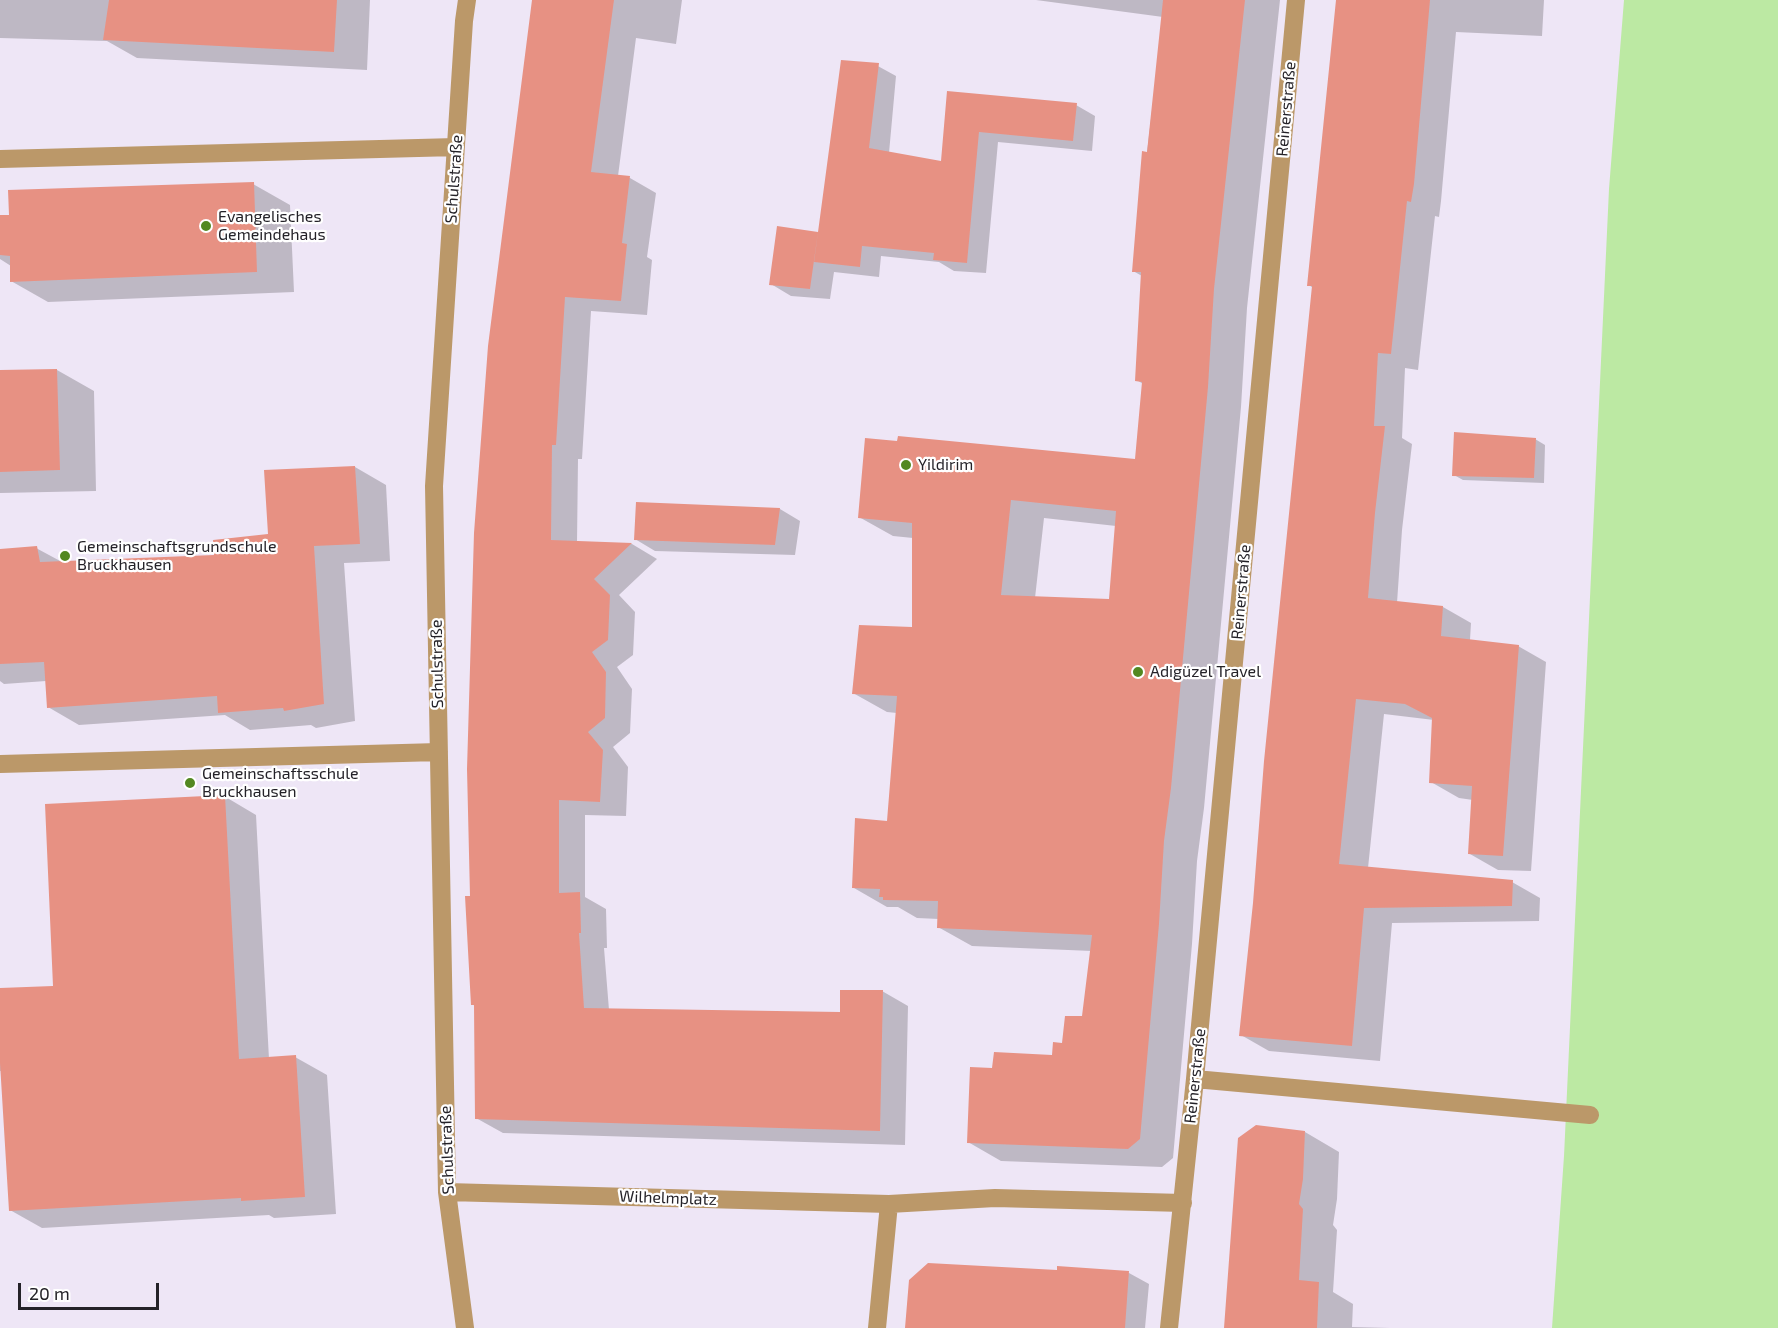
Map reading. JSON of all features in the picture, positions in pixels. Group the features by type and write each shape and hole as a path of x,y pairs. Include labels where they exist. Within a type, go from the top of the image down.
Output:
{"street":[{"name":"Schulstraße","path":"465,1328 447,1192 434,486 467,0"},
{"name":"Reinerstraße","path":"1169,1328 1195,1079 1296,0"},
{"path":"0,159 456,147"},
{"path":"0,764 439,752"},
{"path":"1195,1079 1590,1115"},
{"name":"Wilhelmplatz","path":"447,1192 890,1204 995,1198 1182,1203"},
{"path":"877,1328 890,1204"}],"green space":[{"path":"1624,0 1778,0 1778,1328 1552,1328 1564,1156 1609,189"}],"building":[{"path":"109,0 337,0 334,52 103,40"},
{"path":"532,0 614,0 591,172 630,176 622,243 627,244 621,301 565,297 556,445 552,445 551,540 632,543 594,579 610,595 608,640 592,652 606,672 605,718 588,732 603,750 600,802 559,800 559,893 580,892 581,933 579,933 584,1008 840,1012 840,990 883,990 880,1131 475,1119 474,1005 471,1005 465,896 470,896 467,769 474,533 488,346"},
{"path":"1163,0 1245,0 1214,289 1208,387 1171,788 1164,841 1140,1139 1128,1149 967,1143 970,1067 992,1068 994,1052 1052,1055 1053,1042 1062,1043 1065,1016 1082,1016 1092,935 937,928 938,901 883,900 883,897 879,897 880,889 852,888 855,818 887,821 897,696 852,694 859,625 912,627 912,523 858,518 865,438 897,441 898,436 1135,459 1142,382 1135,381 1141,272 1132,272 1142,151 1147,152","holes":["1011,500 1116,511 1109,599 1001,595"]},
{"path":"1336,0 1430,0 1414,184 1411,202 1407,201 1391,354 1378,353 1374,426 1385,426 1368,598 1443,606 1441,636 1519,645 1503,856 1468,854 1472,786 1429,783 1432,718 1405,704 1356,699 1339,864 1513,880 1512,906 1364,908 1352,1046 1239,1036 1312,286 1307,286"},
{"path":"841,60 879,63 869,148 941,161 947,91 1077,103 1073,141 979,132 967,263 933,260 934,253 862,246 860,267 814,262"},
{"path":"254,182 257,272 10,282 10,256 0,255 0,215 9,215 8,190"},
{"path":"777,226 818,232 810,289 769,285"},
{"path":"57,369 60,470 0,472 0,370"},
{"path":"1454,432 1536,438 1534,478 1452,476"},
{"path":"355,466 360,544 314,546 324,704 284,711 283,708 218,713 217,696 47,708 44,662 0,664 0,549 37,546 40,562 214,555 213,540 268,534 264,470"},
{"path":"636,502 780,508 775,545 634,540"},
{"path":"225,795 239,1059 296,1055 305,1197 241,1201 241,1198 9,1211 0,1063 0,988 53,986 45,804"},
{"path":"1256,1125 1305,1131 1303,1179 1299,1204 1303,1209 1299,1280 1319,1282 1317,1328 1224,1328 1238,1138"},
{"path":"928,1263 1057,1270 1057,1266 1129,1271 1125,1328 905,1328 909,1280"}],"place":[{"name":"Evangelisches Gemeindehaus","path":"206,226"},
{"name":"Yildirim","path":"906,465"},
{"name":"Gemeinschaftsgrundschule Bruckhausen","path":"65,556"},
{"name":"Adigüzel Travel","path":"1138,672"},
{"name":"Gemeinschaftsschule Bruckhausen","path":"190,783"}]}
